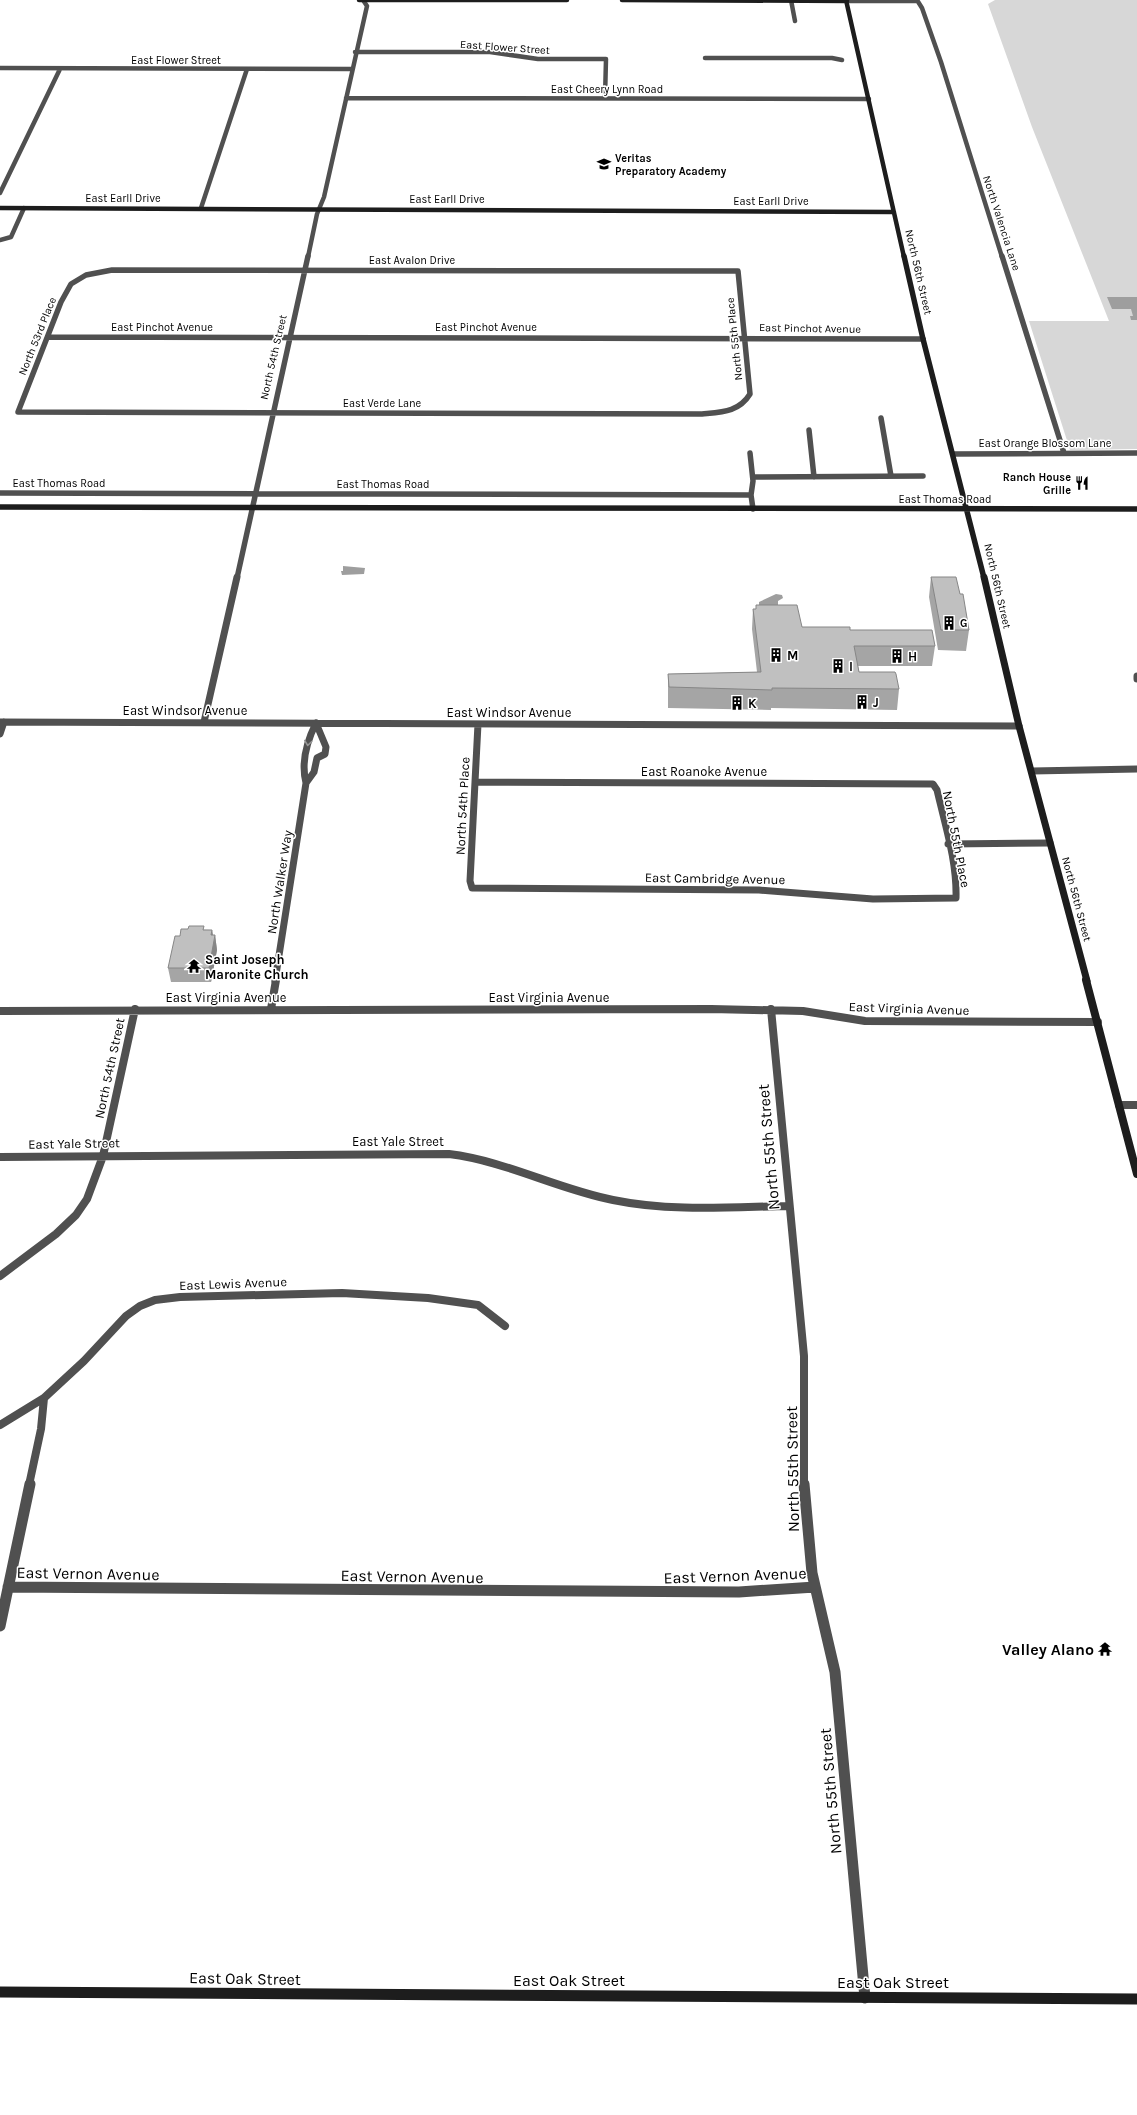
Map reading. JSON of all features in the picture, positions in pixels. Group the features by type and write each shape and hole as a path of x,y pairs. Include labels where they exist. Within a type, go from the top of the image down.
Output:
{"street":[{"path":"359,0 567,0"},
{"name":"North 54th Street","path":"204,722 253,508 318,208 324,197 346,98 366,6 363,0"},
{"path":"622,0 917,1"},
{"path":"791,0 795,21"},
{"name":"North 56th Street","path":"846,1 924,339 968,510 1019,726 1137,1174"},
{"name":"North Valencia Lane","path":"917,1 922,8 941,62 1064,453"},
{"name":"East Flower Street","path":"355,52 490,52 538,59 606,59 605,98"},
{"path":"705,58 832,58 842,60"},
{"name":"East Flower Street","path":"0,68 352,69"},
{"path":"0,193 60,69"},
{"path":"201,208 247,69"},
{"name":"East Cheery Lynn Road","path":"346,98 869,99"},
{"name":"East Earll Drive","path":"0,208 318,208 894,212"},
{"path":"0,240 12,237 24,208"},
{"name":"East Avalon Drive","path":"86,275 112,270 738,270"},
{"name":"North 55th Place","path":"738,270 750,394 744,404"},
{"name":"North 53rd Place","path":"18,412 49,337 61,302 71,284 86,275"},
{"name":"East Pinchot Avenue","path":"49,337 924,339"},
{"name":"East Verde Lane","path":"18,412 702,414 729,411 744,404"},
{"path":"881,418 891,476"},
{"path":"808,430 814,476"},
{"path":"750,453 753,476 751,495 753,509"},
{"name":"East Orange Blossom Lane","path":"954,454 1137,453"},
{"path":"753,476 924,476"},
{"name":"East Thomas Road","path":"0,493 751,495"},
{"name":"East Thomas Road","path":"0,507 968,510 1137,509"},
{"path":"0,734 2,722"},
{"name":"East Windsor Avenue","path":"2,722 1019,726"},
{"name":"North Walker Way","path":"306,783 303,775 309,735 316,723"},
{"name":"North Walker Way","path":"272,1009 306,783 314,772 317,758 325,754 326,747 316,723"},
{"name":"North 54th Place","path":"472,888 470,881 478,724"},
{"path":"306,758 317,758"},
{"path":"1032,771 1137,769"},
{"name":"East Roanoke Avenue","path":"475,782 933,784"},
{"name":"North 55th Place","path":"933,784 937,790 948,844 957,890 956,898"},
{"path":"948,844 1050,843"},
{"name":"East Cambridge Avenue","path":"472,888 759,890 873,899 956,898"},
{"name":"North 54th Street","path":"0,1276 69,1222 84,1204 97,1178 103,1156 135,1009"},
{"name":"East Virginia Avenue","path":"0,1010 771,1009 804,1011 865,1021 1098,1022"},
{"name":"North 55th Street","path":"771,1009 804,1356 804,1484 806,1518 815,1587 834,1672 865,1998"},
{"path":"1119,1105 1137,1105"},
{"name":"East Yale Street","path":"0,1156 468,1155 489,1159 545,1180 614,1201 662,1206 789,1206"},
{"name":"East Lewis Avenue","path":"0,1425 44,1398 84,1360 126,1316 140,1306 155,1300 180,1297 327,1293 428,1298 467,1302 478,1305 505,1326"},
{"path":"0,1626 40,1430 44,1398"},
{"name":"East Vernon Avenue","path":"8,1587 723,1592 815,1587"},
{"name":"East Oak Street","path":"0,1992 1137,1999"}],"shaded area":[{"path":"995,0 1137,0 1137,449 1070,450 1029,321 1109,321 1032,127 988,4"},
{"path":"1107,297 1137,297 1137,320 1131,320 1130,316 1133,316 1131,309 1112,309"},
{"path":"343,566 365,568 364,574 342,575 341,571 343,571"},
{"path":"776,594 782,595 783,598 778,601 778,605 759,606 759,602"}],"building":[{"path":"931,577 956,577 960,594 963,594 969,630 941,630"},
{"path":"756,605 797,605 802,627 850,627 850,630 932,630 935,646 854,646 859,672 895,672 899,689 772,688 772,690 669,687 668,674 761,672 753,609 756,609"},
{"path":"189,926 204,926 203,930 212,930 211,935 215,935 209,968 168,968 175,936 180,936 181,929 188,929"}],"place":[{"name":"Veritas Preparatory Academy","path":"604,164"},
{"name":"Ranch House Grille","path":"1082,483"},
{"name":"G","path":"949,623"},
{"name":"M","path":"776,655"},
{"name":"H","path":"897,656"},
{"name":"I","path":"838,666"},
{"name":"J","path":"862,702"},
{"name":"K","path":"737,703"},
{"name":"Saint Joseph Maronite Church","path":"194,966"},
{"name":"Valley Alano","path":"1105,1649"}]}
